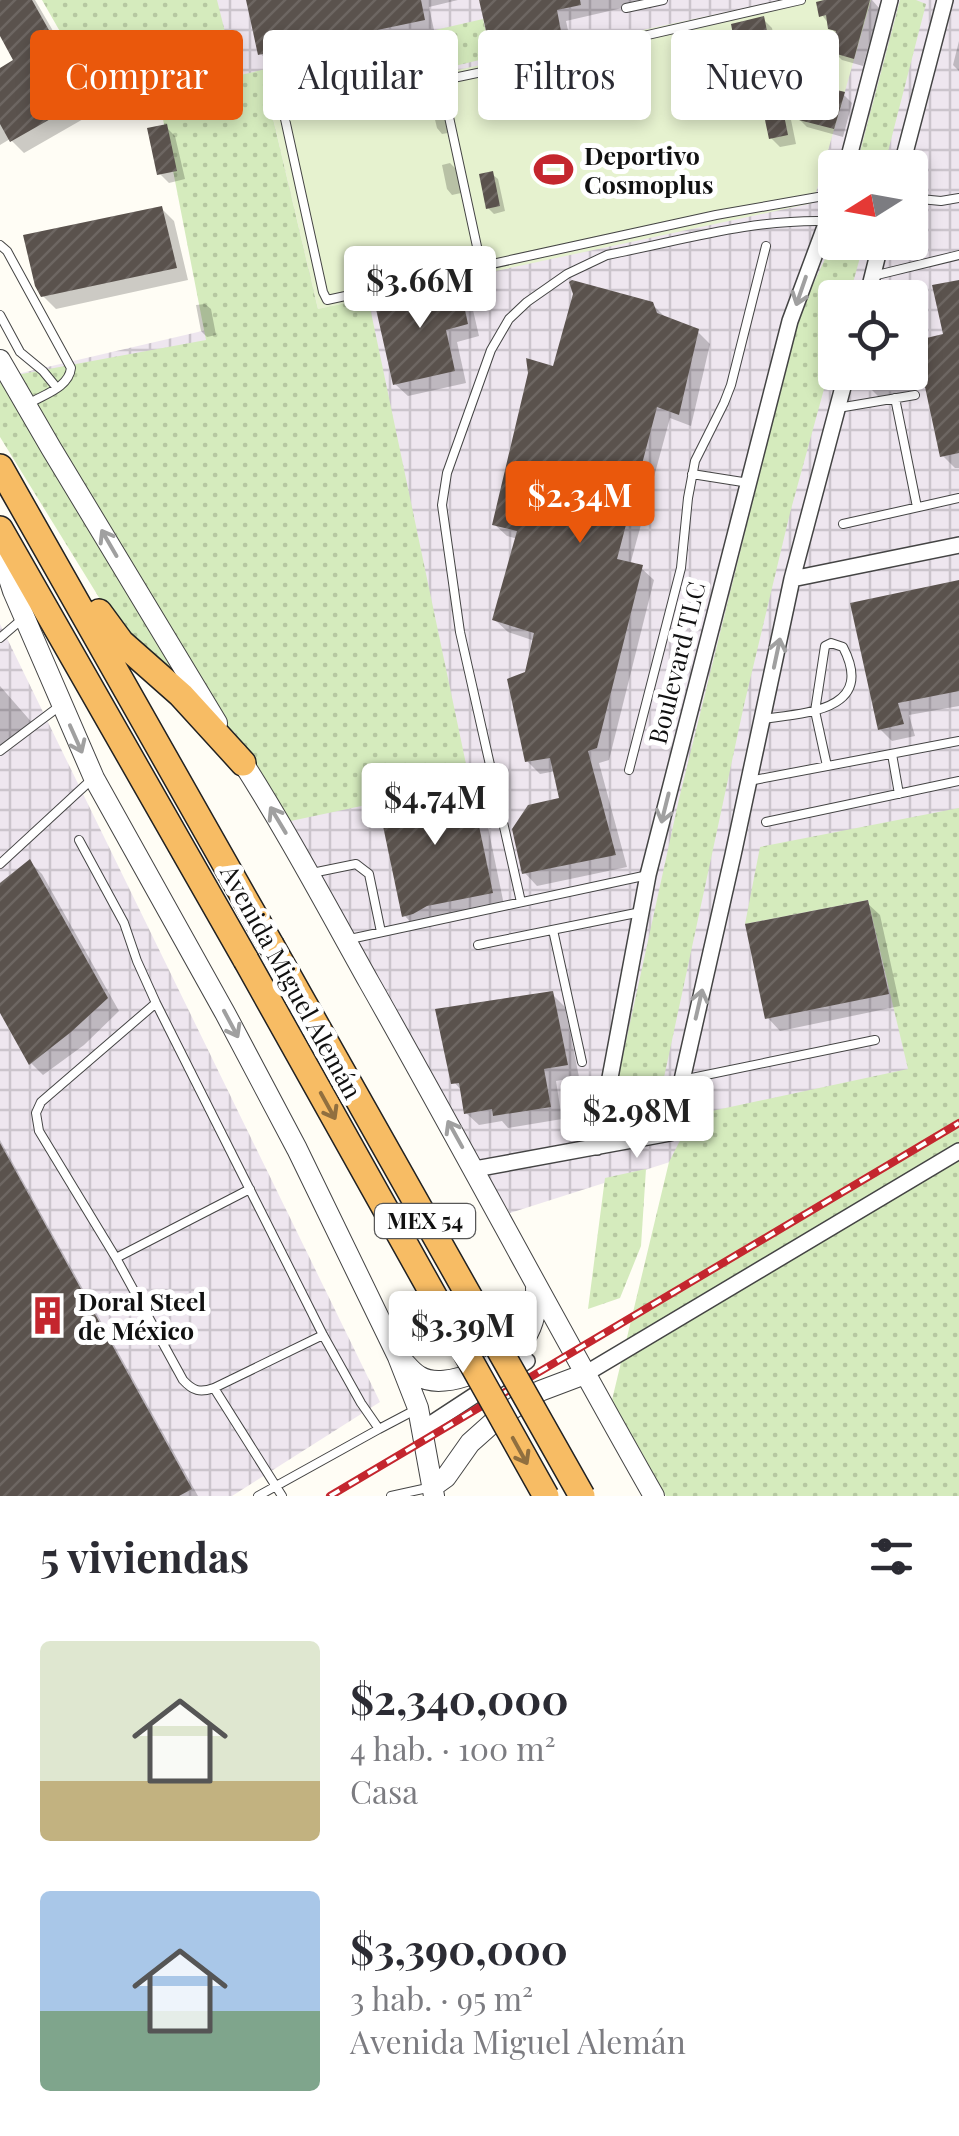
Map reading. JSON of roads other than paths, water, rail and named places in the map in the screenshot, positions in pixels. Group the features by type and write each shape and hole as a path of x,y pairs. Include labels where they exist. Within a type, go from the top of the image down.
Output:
{"highway":[{"path":"0,466 87,597 122,642 181,696 244,763"},
{"name":"Avenida Miguel Alemán","path":"0,466 582,1496"},
{"name":"Avenida Miguel Alemán","path":"0,529 546,1496"}],"street":[{"path":"851,150 890,0"},
{"path":"906,150 945,0"},
{"name":"Boulevard TLC","path":"596,1147 648,875 790,321 818,243"},
{"path":"871,280 877,260"},
{"path":"0,360 310,874 654,1496"},
{"path":"475,1169 670,1133 792,580 842,390"},
{"path":"792,580 959,545"},
{"path":"0,551 24,617 94,778 297,1149 398,1357 421,1419 433,1491"},
{"path":"0,571 24,617"},
{"path":"433,1491 470,1443 498,1418 540,1391 585,1374 959,1151"},
{"path":"398,1357 428,1380 462,1377 492,1364 515,1350 528,1334 536,1310 536,1281"},
{"path":"421,1419 528,1361"}],"lane":[{"path":"626,8 663,0"},
{"path":"458,76 801,0"},
{"path":"285,120 327,300 716,215 818,200"},
{"path":"450,120 481,265"},
{"path":"928,200 959,198"},
{"path":"521,902 460,632 442,505 446,473 491,350 509,319 527,302 588,262 748,225 818,221"},
{"path":"0,245 7,251 71,368 66,382 26,405"},
{"path":"629,770 680,568 695,461 730,386 766,246"},
{"path":"872,276 959,256"},
{"path":"0,315 20,352 57,388"},
{"path":"838,408 915,395"},
{"path":"894,398 917,507"},
{"path":"692,474 749,483"},
{"path":"843,524 959,498"},
{"path":"0,638 24,617"},
{"path":"762,720 814,711 835,704 848,691 850,681 843,647 836,643 824,646 814,711 827,766"},
{"path":"0,750 61,705"},
{"path":"749,781 959,742"},
{"path":"892,754 899,794"},
{"path":"0,864 94,778"},
{"path":"766,822 959,781"},
{"path":"79,840 124,923 156,1003 324,1335 378,1429"},
{"path":"310,874 356,864 369,874 382,932"},
{"path":"346,940 648,875"},
{"path":"478,945 641,912"},
{"path":"553,930 582,1062"},
{"path":"156,1003 41,1102 36,1113 39,1131 192,1390 204,1392 214,1388 324,1335"},
{"path":"682,1080 875,1040"},
{"path":"116,1258 250,1189"},
{"path":"214,1388 282,1496"},
{"path":"258,1496 378,1429 421,1419"},
{"path":"391,1496 433,1491"}],"railway":[{"path":"330,1496 959,1123"}],"place":[{"name":"Deportivo Cosmoplus","path":"554,170"},
{"name":"Doral Steel de México","path":"48,1316"}]}
